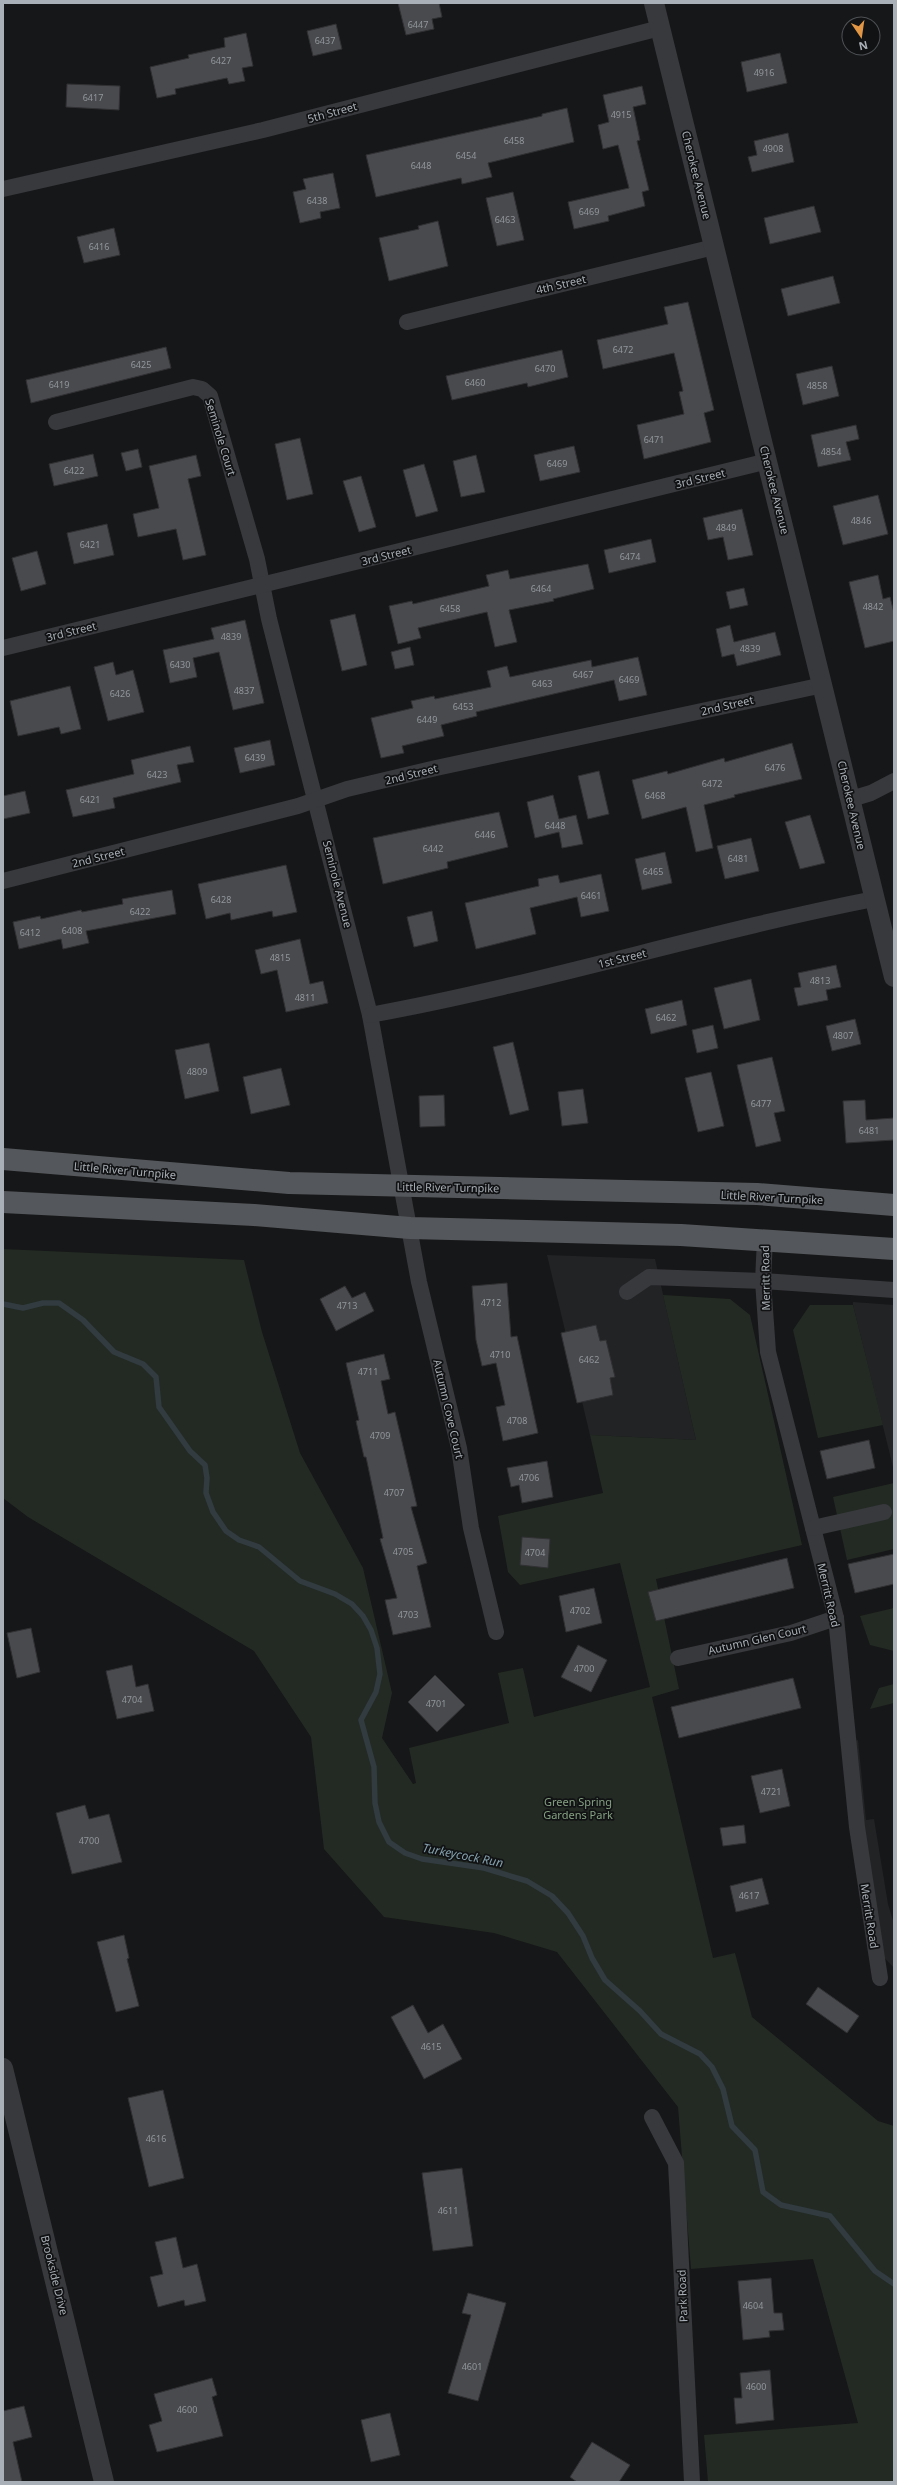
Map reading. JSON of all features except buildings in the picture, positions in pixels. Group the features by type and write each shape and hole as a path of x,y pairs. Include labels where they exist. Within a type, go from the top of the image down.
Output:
{"main road":[{"name":"Little River Turnpike","path":"3,1159 212,1178 289,1183 757,1194 894,1205"},
{"path":"3,1202 246,1215 410,1228 765,1239 894,1249"}],"street":[{"name":"Cherokee Avenue","path":"654,3 894,977"},
{"name":"5th Street","path":"3,190 263,130 660,28"},
{"name":"4th Street","path":"407,322 714,247"},
{"name":"Seminole Court","path":"56,422 193,387 202,389 210,396 257,559 262,586"},
{"name":"3rd Street","path":"3,648 262,586 768,461"},
{"name":"Seminole Avenue","path":"262,586 317,799 370,1015 403,1186"},
{"name":"2nd Street","path":"3,880 317,799 347,789 436,768 823,685"},
{"path":"850,799 871,793 894,781"},
{"name":"1st Street","path":"370,1015 444,1002 805,912 874,899"},
{"name":"Autumn Cove Court","path":"403,1186 419,1282 459,1448 471,1528 496,1632"},
{"name":"Merritt Road","path":"765,1239 763,1281 768,1352 836,1618 856,1827 880,1978"},
{"path":"626,1292 649,1277 763,1281 894,1290"},
{"path":"814,1528 884,1512"},
{"name":"Autumn Glen Court","path":"678,1658 791,1634 836,1618"},
{"name":"Brookside Drive","path":"3,2068 104,2482"},
{"name":"Park Road","path":"652,2117 676,2163 692,2482"}],"shaded area":[{"path":"547,1255 655,1259 696,1440 590,1435"},
{"path":"853,1302 894,1305 894,1471 853,1305"},
{"path":"858,1740 866,1820 874,1819 888,1904 894,1924 894,1968 880,1953 841,1744"}],"green space":[{"name":"Green Spring Gardens Park","path":"3,1249 244,1260 262,1332 300,1453 363,1568 392,1693 382,1738 413,1784 416,1783 409,1748 509,1723 498,1673 523,1668 534,1717 650,1687 620,1563 520,1585 508,1572 498,1516 603,1493 590,1435 696,1440 663,1295 730,1299 750,1315 802,1545 656,1579 679,1689 652,1697 713,1958 735,1953 752,2017 878,2121 894,2126 894,2482 708,2482 704,2435 858,2423 813,2259 691,2269 678,2107 557,1952 494,1933 384,1917 324,1849 311,1737 254,1651 28,1517 3,1498"},
{"path":"810,1305 853,1305 883,1425 818,1438 793,1330"},
{"path":"894,1483 894,1549 847,1560 833,1497"},
{"path":"894,1608 894,1651 870,1645 860,1616"},
{"path":"894,1684 894,1703 870,1709 879,1688"}],"waterway":[{"name":"Turkeycock Run","path":"3,1304 23,1308 43,1303 59,1303 83,1320 114,1352 143,1364 156,1377 159,1407 190,1451 205,1465 207,1478 206,1493 213,1512 226,1531 239,1540 259,1547 300,1581 335,1594 352,1604 363,1616 371,1630 377,1648 380,1674 376,1692 361,1720 374,1767 375,1803 379,1822 389,1842 405,1853 422,1859 484,1868 527,1881 552,1896 568,1913 583,1936 592,1958 605,1980 640,2011 661,2034 700,2054 712,2067 723,2089 732,2126 755,2150 763,2192 781,2205 830,2216 875,2271 894,2284"}]}
